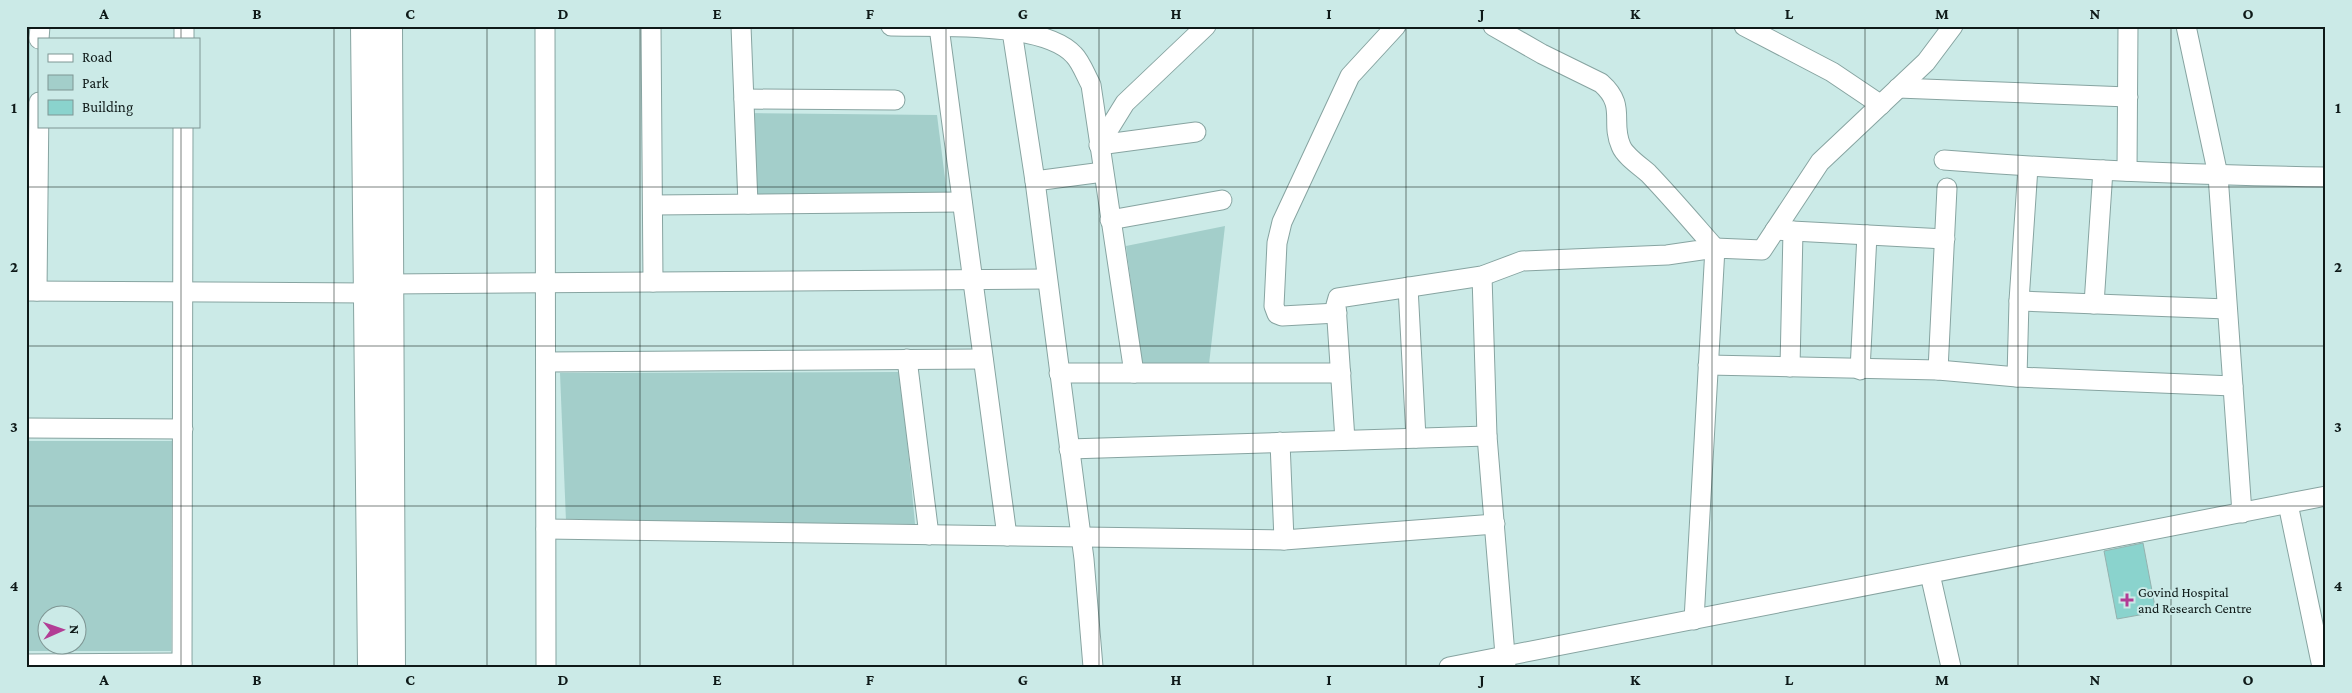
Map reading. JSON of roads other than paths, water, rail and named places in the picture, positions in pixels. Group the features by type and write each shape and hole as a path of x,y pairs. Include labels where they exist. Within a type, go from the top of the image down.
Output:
{"street":[{"path":"364,26 378,288 392,667"},
{"path":"371,667 378,288 389,26"},
{"path":"545,26 546,667"},
{"path":"651,26 653,282"},
{"path":"741,26 748,204"},
{"path":"891,26 1012,31 1048,39 1074,55 1091,85 1134,373"},
{"path":"1099,145 1125,103 1206,26"},
{"path":"1336,313 1277,314 1274,306 1279,233 1350,76 1396,26"},
{"path":"1492,26 1608,88 1618,110 1617,126 1621,147 1649,174 1715,248 1694,620"},
{"path":"1744,26 1832,72 1881,105"},
{"path":"1345,440 1336,313 1336,301 1338,298 1482,276 1522,262 1667,255 1715,248 1762,250 1784,230 1820,162 1926,62 1953,26"},
{"path":"2127,171 2128,26"},
{"path":"2186,26 2218,175 2242,513"},
{"path":"939,27 1007,536"},
{"path":"1012,31 1035,181 1046,279 1070,450 1081,538 1093,667"},
{"path":"1898,88 2128,97"},
{"path":"744,99 895,100"},
{"path":"38,109 32,149 32,291 182,292 546,282 1046,279"},
{"path":"26,664 182,665 183,128"},
{"path":"1099,145 1196,132"},
{"path":"1944,160 2028,167 2218,175 2326,177"},
{"path":"2017,377 2019,301 2028,167"},
{"path":"2094,304 2103,170"},
{"path":"1035,181 1103,172"},
{"path":"1938,370 1948,188"},
{"path":"1110,220 1222,200"},
{"path":"653,205 962,202"},
{"path":"1784,230 1945,239"},
{"path":"1784,230 1790,368"},
{"path":"1860,370 1867,235"},
{"path":"1482,276 1487,436 1506,661"},
{"path":"1408,287 1416,438"},
{"path":"2019,301 2227,309"},
{"path":"907,359 929,535"},
{"path":"546,362 983,359"},
{"path":"1708,365 1860,370 1938,370 2017,377 2233,386"},
{"path":"1059,373 1341,373"},
{"path":"26,428 183,429"},
{"path":"1070,450 1487,436"},
{"path":"1280,442 1284,540"},
{"path":"1449,667 1506,661 1694,620 2326,496"},
{"path":"2288,504 2322,667"},
{"path":"546,529 1284,540 1495,524"},
{"path":"1930,574 1951,667"}],"place":[{"name":"Govind Hospital and Research Centre","path":"2127,600"}]}
